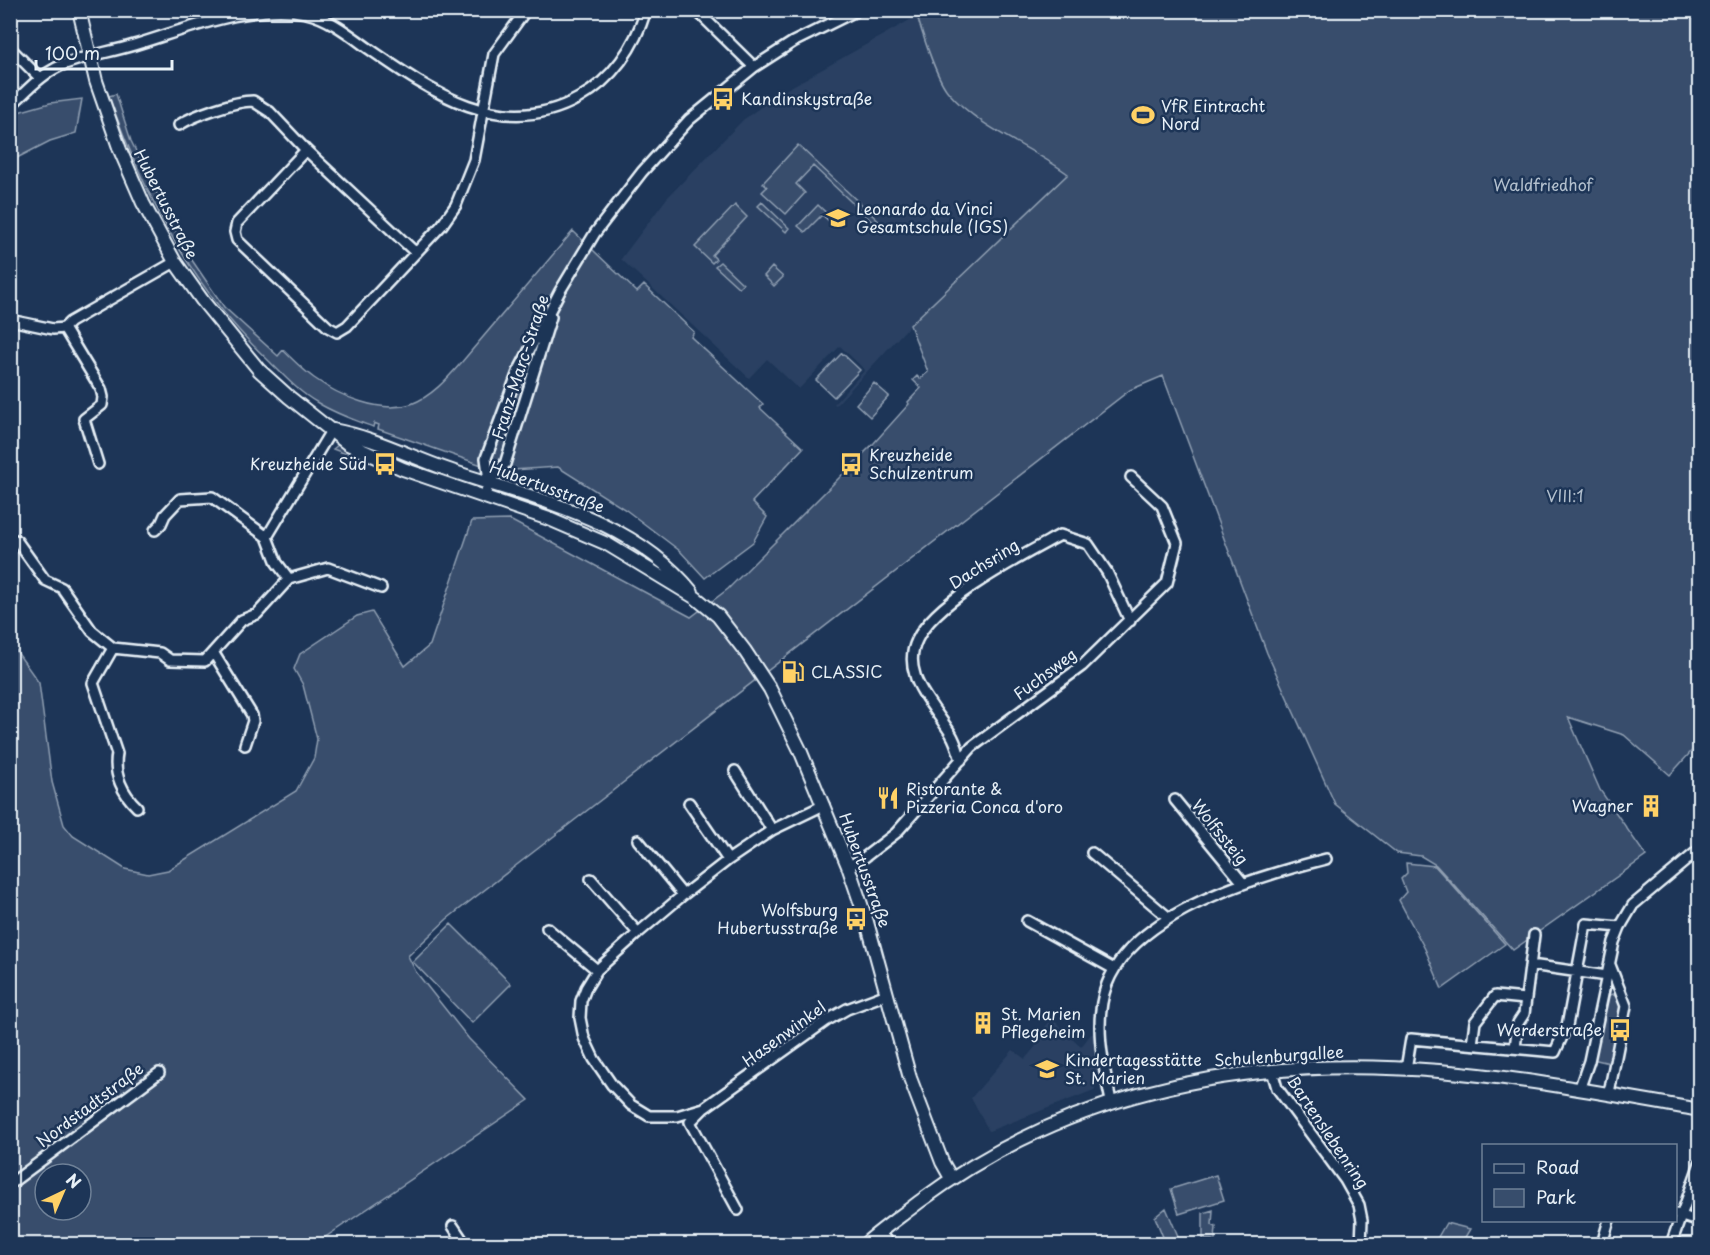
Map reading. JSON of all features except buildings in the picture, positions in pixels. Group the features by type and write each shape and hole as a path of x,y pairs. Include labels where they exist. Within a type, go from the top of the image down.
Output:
{"street":[{"name":"Hubertusstraße","path":"79,10 90,57 120,150 143,203 175,262 202,300 260,370 289,397 348,444 403,469 549,519 607,544 696,598 718,616 746,651 770,689 800,750 848,866 867,922 910,1078 942,1162 951,1178"},
{"path":"10,106 40,78 64,65 197,25 244,14 270,11 305,12 326,20 434,92 484,112 537,114 561,108 591,92 614,70 630,48 646,10"},
{"path":"696,10 754,67"},
{"name":"Franz-Marc-Straße","path":"485,496 489,481 486,458 518,372 560,291 595,233 642,172 689,120 754,67 793,42 858,10"},
{"path":"306,150 237,223 235,232 237,240 328,327 337,332 348,326 442,225 461,195 474,160 494,54 524,11"},
{"path":"10,48 40,78"},
{"path":"179,125 187,120 234,104 253,101 270,112 306,150 416,253"},
{"path":"10,320 64,328 70,322 175,262"},
{"name":"Franz-Marc-Straße","path":"489,481 505,464 560,291"},
{"path":"64,328 101,389 102,405 84,419 98,464"},
{"name":"Hubertusstraße","path":"332,429 352,433 460,474 489,481 571,510 614,530 646,550 679,576 696,598"},
{"path":"267,537 332,429"},
{"name":"Fuchsweg","path":"848,866 861,860 896,833 972,747 1082,666 1167,583 1178,543 1162,506 1131,477"},
{"path":"156,530 180,498 212,497 267,537 277,563 289,579"},
{"name":"Dachsring","path":"961,760 952,736 915,679 911,658 917,639 950,603 972,586 1060,535 1088,544 1107,572 1130,621"},
{"path":"10,538 17,541 45,580 62,588 92,631 113,648 160,653 170,660 205,661 242,620 257,614 289,579 328,568 381,588"},
{"path":"113,648 93,683 117,754 115,765 124,793 138,807"},
{"path":"213,652 252,715 253,721 245,745"},
{"path":"735,771 772,830"},
{"name":"Wolfssteig","path":"1175,800 1243,883"},
{"path":"689,802 728,860"},
{"name":"Hasenwinkel","path":"824,805 772,830 728,860 682,895 597,970 583,994 580,1018 584,1038 594,1059 612,1085 631,1106 649,1116 677,1116 704,1108 826,1021 847,1009 887,994"},
{"path":"638,840 682,895"},
{"path":"1580,1090 1589,1061 1609,961 1620,927 1633,905 1700,849"},
{"path":"1092,853 1168,918"},
{"name":"Wolfssteig","path":"1112,1101 1100,1046 1100,1022 1106,986 1113,969 1130,950 1168,918 1243,883 1326,859"},
{"path":"591,879 638,933"},
{"path":"1027,921 1113,969"},
{"path":"1406,1069 1411,1039 1555,1052 1567,1026 1586,924 1620,927"},
{"path":"547,928 597,970"},
{"path":"1515,1048 1518,1023 1524,1014 1534,935"},
{"path":"1609,961 1626,1006 1609,1094"},
{"path":"1531,965 1607,976"},
{"path":"1472,1044 1475,1022 1495,996 1525,999"},
{"name":"Schulenburgallee","path":"866,1245 879,1232 951,1178 1012,1143 1058,1121 1112,1101 1209,1078 1326,1068 1453,1072 1609,1094 1700,1110"},
{"name":"Bartenslebenring","path":"1272,1071 1276,1088 1345,1180 1359,1205 1362,1220 1361,1245"},
{"name":"Nordstadtstraße","path":"10,1184 159,1073"},
{"path":"704,1108 690,1122 738,1210"},
{"path":"1700,1163 1678,1214 1700,1222"},
{"path":"1602,1245 1610,1222"},
{"path":"1671,1245 1676,1222"},
{"path":"453,1226 465,1245"},
{"path":"879,1232 890,1245"}],"shaded area":[{"name":"Leonardo da Vinci Gesamtschule (IGS)","path":"917,16 930,54 948,92 978,118 1068,174 910,325 836,405 834,404 865,370 840,346 799,389 767,359 749,378 621,259 667,198 743,120 780,93"},
{"name":"Kindertagesstätte St. Marien","path":"1052,1019 1081,1047 1091,1034 1094,1034 1099,1079 1094,1090 989,1131 971,1098 1013,1050 1025,1059 1036,1046 1032,1042"}],"green space":[{"path":"924,11 1699,11 1699,743 1670,775 1624,735 1568,717 1600,790 1646,856 1513,950 1436,865 1421,856 1397,853 1335,804 1267,653 1163,376 1130,390 447,919 408,956 416,972 469,1039 529,1100 315,1244 11,1244 10,642 39,683 52,782 64,825 73,836 125,869 148,874 168,870 296,791 314,758 317,739 303,685 294,669 300,654 357,616 372,612 405,666 430,645 472,521 510,520 691,617 728,589 874,443 909,404 908,402 921,388 913,380 917,376 920,379 928,372 910,325 1068,174 990,127 961,106 944,86 926,45 917,16"},
{"path":"116,94 131,141 185,250 224,307 278,356 283,350 324,385 360,402 386,407 399,406 411,404 432,392 461,363 573,231 637,292 644,285 694,332 691,337 763,404 760,408 803,448 752,502 767,517 753,542 705,578 680,551 626,510 558,467 499,471 378,429 379,425 374,423 373,427 352,419 311,399 287,379 242,334 194,272 173,239 138,169 109,96"},
{"path":"82,99 76,133 50,141 11,161 11,114 50,103"},
{"path":"798,145 886,228 883,232 813,166 796,184 805,193 786,214 762,192 767,187 763,183"},
{"path":"762,202 789,228 786,232 758,206"},
{"path":"735,205 747,217 712,255 716,259 712,263 695,247"},
{"path":"818,205 839,225 836,227 822,215 805,232 798,226"},
{"path":"720,262 743,284 739,288 715,266"},
{"path":"772,267 783,277 774,286 764,276"},
{"path":"842,353 860,370 834,397 816,380"},
{"path":"874,383 889,396 870,417 856,404"},
{"path":"353,439 455,475 453,481 359,446"},
{"path":"338,445 366,457 364,461 333,449"},
{"path":"1406,863 1435,866 1505,944 1442,989 1425,949 1399,900 1406,892 1401,879 1407,873"},
{"path":"451,924 511,984 472,1023 413,962"},
{"path":"1612,994 1618,998 1621,1009 1610,1063 1592,1059 1607,996"},
{"path":"1216,1175 1224,1200 1179,1214 1171,1189"},
{"path":"1166,1208 1178,1236 1165,1242 1155,1217"},
{"path":"1213,1210 1212,1225 1216,1227 1215,1240 1203,1239 1203,1213"},
{"path":"1446,1223 1470,1229 1461,1244 1434,1244"}],"place":[{"name":"Kandinskystraße","path":"723,99"},
{"name":"VfR Eintracht Nord","path":"1143,115"},
{"name":"Leonardo da Vinci Gesamtschule (IGS)","path":"838,218"},
{"name":"Kreuzheide Süd","path":"385,464"},
{"name":"Kreuzheide Schulzentrum","path":"851,464"},
{"name":"CLASSIC","path":"793,672"},
{"name":"Ristorante & Pizzeria Conca d'oro","path":"888,798"},
{"name":"Wagner","path":"1651,806"},
{"name":"Wolfsburg Hubertusstraße","path":"856,919"},
{"name":"St. Marien Pflegeheim","path":"983,1023"},
{"name":"Werderstraße","path":"1620,1030"},
{"name":"Kindertagesstätte St. Marien","path":"1047,1069"}],"park label":[{"name":"Waldfriedhof","path":"1543,185"},
{"name":"VIII:1","path":"1565,496"}]}
